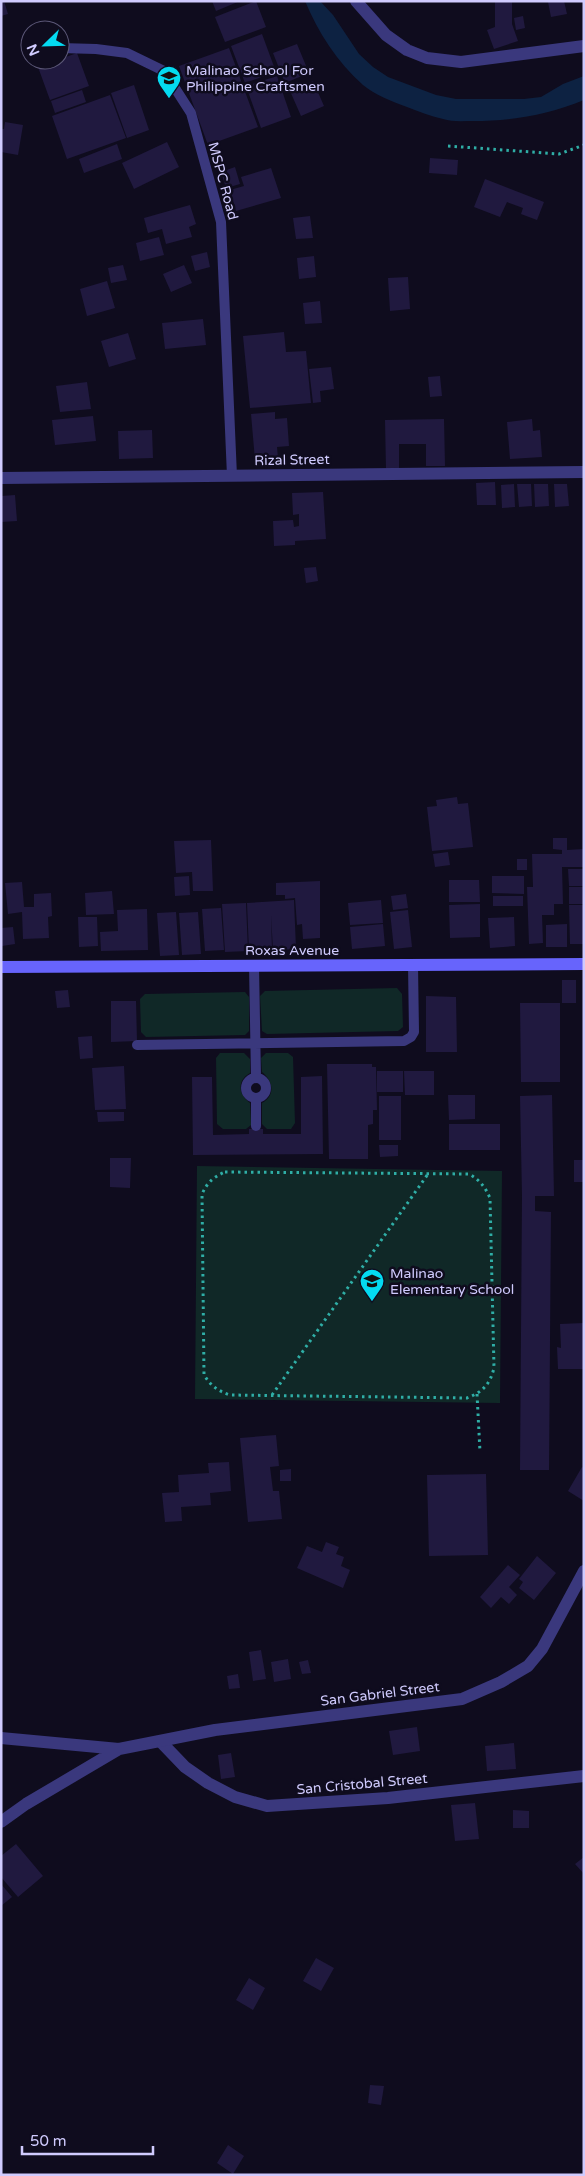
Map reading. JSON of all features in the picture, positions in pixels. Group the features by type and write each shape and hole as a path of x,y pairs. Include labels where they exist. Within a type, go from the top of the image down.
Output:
{"main road":[{"name":"Roxas Avenue","path":"1,967 584,964"}],"street":[{"path":"356,1 386,35 407,50 427,58 461,62 584,46"},
{"name":"Rizal Street","path":"1,478 584,472"},
{"name":"San Gabriel Street","path":"119,1749 214,1730 462,1699 502,1682 528,1666 542,1649 584,1571"},
{"path":"1,1738 119,1749"},
{"name":"San Cristobal Street","path":"161,1742 185,1767 208,1783 235,1797 267,1806 388,1798 584,1776"},
{"path":"1,1822 26,1804 119,1749"}],"lane":[{"name":"MSPC Road","path":"70,48 127,53 164,71 191,113 221,222 232,476"},
{"path":"254,965 256,1078 264,1082 266,1088 262,1096 256,1098 256,1126"},
{"path":"137,1045 406,1041 414,1032 413,965"}],"path":[{"path":"448,146 558,154 584,145"},
{"path":"224,1172 469,1174 479,1180 486,1188 490,1198 494,1368 492,1378 486,1388 477,1394 467,1398 271,1396 230,1395 219,1392 210,1384 204,1374 202,1194 207,1184 215,1176 224,1172"},
{"path":"271,1396 428,1174"},
{"path":"477,1394 480,1452"}],"green space":[{"path":"397,988 402,994 403,1027 398,1031 267,1034 262,1031 260,996 265,991"},
{"path":"245,992 249,997 249,1031 245,1035 146,1037 141,1032 140,999 145,994"},
{"path":"220,1053 244,1053 250,1059 250,1073 241,1084 241,1092 250,1103 251,1125 246,1129 223,1129 217,1124 216,1058"},
{"path":"266,1053 288,1053 293,1057 295,1123 291,1129 267,1129 262,1124 262,1103 271,1092 271,1084 262,1072 261,1058"},
{"path":"197,1166 502,1171 500,1403 195,1399"}],"water":[{"path":"305,1 320,1 333,15 359,54 373,67 388,77 436,95 456,99 524,99 541,97 563,84 584,76 584,100 543,113 502,120 454,121 424,113 384,98 363,85 345,67 329,46"}],"building":[{"path":"1,1 4,1 8,14 1,16"},
{"path":"212,1 240,1 216,11"},
{"path":"256,1 266,27 225,42 215,17"},
{"path":"495,1 512,1 512,24 518,41 494,49 487,30 495,27"},
{"path":"564,1 567,14 551,17 548,2"},
{"path":"523,16 525,28 516,30 514,18"},
{"path":"262,34 276,72 245,83 231,46"},
{"path":"297,44 309,73 285,83 273,53"},
{"path":"229,48 258,127 208,145 179,66"},
{"path":"77,53 89,86 50,100 39,70 70,70 70,56"},
{"path":"277,76 291,117 261,128 246,86"},
{"path":"313,81 324,106 301,116 290,91"},
{"path":"134,85 149,130 127,138 111,93"},
{"path":"82,90 86,102 55,113 51,101"},
{"path":"110,95 126,138 67,159 52,116"},
{"path":"5,122 23,125 18,155 1,152 1,129 4,129"},
{"path":"167,142 179,167 134,189 122,163"},
{"path":"117,144 122,159 84,173 79,159"},
{"path":"430,158 458,160 457,175 429,173"},
{"path":"235,167 240,184 226,188 221,172"},
{"path":"271,168 281,198 236,211 230,190 244,186 241,177"},
{"path":"485,179 544,202 537,220 521,214 523,208 507,202 500,217 474,207"},
{"path":"190,205 196,224 189,227 192,237 166,244 162,229 148,233 144,218"},
{"path":"310,216 313,238 296,239 293,218"},
{"path":"159,237 164,255 140,261 136,243"},
{"path":"207,252 210,267 195,271 191,256"},
{"path":"314,256 316,277 299,279 297,258"},
{"path":"123,265 127,280 111,283 108,268"},
{"path":"184,265 192,283 171,292 163,274"},
{"path":"408,277 410,309 390,311 388,278"},
{"path":"107,281 115,308 87,316 80,289"},
{"path":"320,301 322,323 305,324 303,303"},
{"path":"203,319 206,345 165,349 162,323"},
{"path":"284,332 286,352 306,351 311,403 250,408 243,336"},
{"path":"128,333 136,359 109,367 101,341"},
{"path":"331,367 334,389 320,391 321,402 313,403 309,369"},
{"path":"440,376 442,396 430,397 428,377"},
{"path":"87,382 91,409 60,412 56,386"},
{"path":"275,412 275,419 287,418 289,446 277,447 278,458 255,460 251,414"},
{"path":"93,416 96,441 55,445 52,420"},
{"path":"444,419 445,466 426,466 426,444 399,444 399,470 386,470 385,420"},
{"path":"532,419 533,431 540,430 542,457 510,459 507,422"},
{"path":"152,430 153,458 119,459 118,431"},
{"path":"495,482 496,505 477,505 476,483"},
{"path":"514,484 515,507 502,508 501,485"},
{"path":"517,484 531,484 532,506 519,507"},
{"path":"534,484 548,484 549,506 535,507"},
{"path":"554,484 567,484 569,506 555,507"},
{"path":"323,492 326,539 295,541 295,545 274,546 273,521 293,520 294,527 299,526 299,514 293,515 292,493"},
{"path":"15,495 17,521 1,522 1,496"},
{"path":"316,567 318,581 306,583 304,568"},
{"path":"457,797 458,804 468,803 473,847 432,851 427,807 437,806 436,800"},
{"path":"553,838 567,838 567,850 584,849 584,867 562,867 563,904 554,904 554,915 542,915 543,943 529,944 527,887 533,887 532,854 562,854 562,850 553,849"},
{"path":"211,840 213,891 193,891 192,872 176,873 174,841"},
{"path":"448,852 450,865 435,867 433,854"},
{"path":"517,859 527,859 527,870 517,870"},
{"path":"568,869 583,869 583,886 569,886"},
{"path":"189,876 190,895 175,896 174,877"},
{"path":"492,876 524,876 524,894 492,893"},
{"path":"449,880 479,880 480,902 449,902"},
{"path":"320,881 320,938 303,939 302,924 297,925 295,898 285,899 285,895 276,895 276,883"},
{"path":"22,882 24,907 34,907 34,894 51,893 52,916 48,917 49,938 23,939 22,912 8,914 5,883"},
{"path":"569,887 583,887 584,904 569,904"},
{"path":"112,891 114,914 86,915 85,893"},
{"path":"406,894 408,908 393,910 391,896"},
{"path":"493,896 523,896 523,906 493,906"},
{"path":"294,900 296,949 273,950 271,915 272,950 249,951 247,903"},
{"path":"381,900 383,923 350,925 348,903"},
{"path":"246,903 248,951 225,952 222,904"},
{"path":"480,904 480,937 450,938 449,905"},
{"path":"569,905 583,905 584,944 570,944"},
{"path":"221,908 224,950 205,951 202,909"},
{"path":"147,909 148,950 101,951 100,932 118,931 117,910"},
{"path":"408,910 412,947 394,949 390,912"},
{"path":"176,912 179,955 160,956 157,913"},
{"path":"198,912 201,954 182,955 179,913"},
{"path":"78,917 97,917 98,946 79,947"},
{"path":"514,917 515,946 490,948 488,918"},
{"path":"383,924 385,946 352,949 350,927"},
{"path":"567,924 567,947 546,947 546,925"},
{"path":"13,927 15,944 2,946 1,928"},
{"path":"562,980 576,980 576,1003 562,1003"},
{"path":"68,990 70,1007 57,1008 55,991"},
{"path":"426,996 456,997 457,1052 426,1052"},
{"path":"111,1001 136,1001 137,1041 111,1042"},
{"path":"520,1003 560,1003 560,1082 521,1082"},
{"path":"92,1036 93,1058 80,1059 78,1037"},
{"path":"327,1064 372,1064 372,1067 376,1067 377,1110 373,1110 373,1124 368,1125 368,1159 329,1159"},
{"path":"124,1066 126,1109 95,1110 92,1068"},
{"path":"377,1071 403,1071 403,1092 377,1092"},
{"path":"404,1071 434,1071 434,1095 405,1095"},
{"path":"322,1076 323,1154 193,1155 192,1077 212,1077 213,1135 249,1134 249,1129 263,1129 263,1134 301,1134 301,1077"},
{"path":"448,1095 475,1095 475,1119 449,1120"},
{"path":"552,1095 554,1196 535,1196 535,1211 551,1212 549,1470 520,1470 522,1196 520,1096"},
{"path":"379,1096 401,1096 401,1140 379,1140"},
{"path":"97,1112 124,1112 124,1121 98,1122"},
{"path":"449,1124 500,1124 500,1150 449,1150"},
{"path":"379,1145 398,1145 398,1156 380,1157"},
{"path":"110,1158 131,1158 130,1188 110,1187"},
{"path":"574,1160 584,1160 584,1182 574,1182"},
{"path":"584,1323 584,1369 558,1369 557,1347 561,1348 560,1324"},
{"path":"276,1435 279,1466 270,1467 273,1491 279,1491 282,1519 248,1522 240,1438"},
{"path":"229,1462 231,1491 210,1493 211,1505 181,1507 182,1521 165,1522 162,1493 179,1492 178,1475 209,1473 208,1463"},
{"path":"582,1467 584,1468 584,1501 568,1491"},
{"path":"291,1469 291,1481 280,1481 280,1470"},
{"path":"486,1474 488,1555 429,1556 427,1475"},
{"path":"326,1542 339,1547 336,1554 344,1557 341,1566 350,1570 343,1588 297,1568 307,1546 322,1552"},
{"path":"537,1556 556,1573 534,1600 519,1588 523,1582 519,1579"},
{"path":"508,1565 520,1575 509,1587 517,1595 509,1604 501,1597 491,1608 480,1597"},
{"path":"261,1650 266,1679 253,1681 249,1652"},
{"path":"288,1659 291,1679 274,1682 271,1662"},
{"path":"308,1660 311,1673 302,1674 299,1662"},
{"path":"238,1674 240,1688 229,1689 227,1676"},
{"path":"417,1727 420,1751 393,1755 389,1731"},
{"path":"514,1743 516,1769 487,1771 485,1746"},
{"path":"231,1753 235,1777 221,1779 218,1755"},
{"path":"475,1803 479,1839 455,1841 451,1805"},
{"path":"513,1810 529,1811 529,1828 513,1828"},
{"path":"16,1844 43,1876 18,1897 1,1877 1,1856"},
{"path":"584,1857 584,1874 575,1864"},
{"path":"1,1884 12,1897 1,1906"},
{"path":"316,1958 334,1968 321,1991 303,1981"},
{"path":"249,1978 265,1988 253,2010 236,2000"},
{"path":"370,2085 384,2086 381,2105 368,2103"},
{"path":"228,2145 244,2156 233,2174 217,2163"}],"place":[{"name":"Malinao School For Philippine Craftsmen","path":"169,99"},
{"name":"Malinao Elementary School","path":"372,1302"}]}
